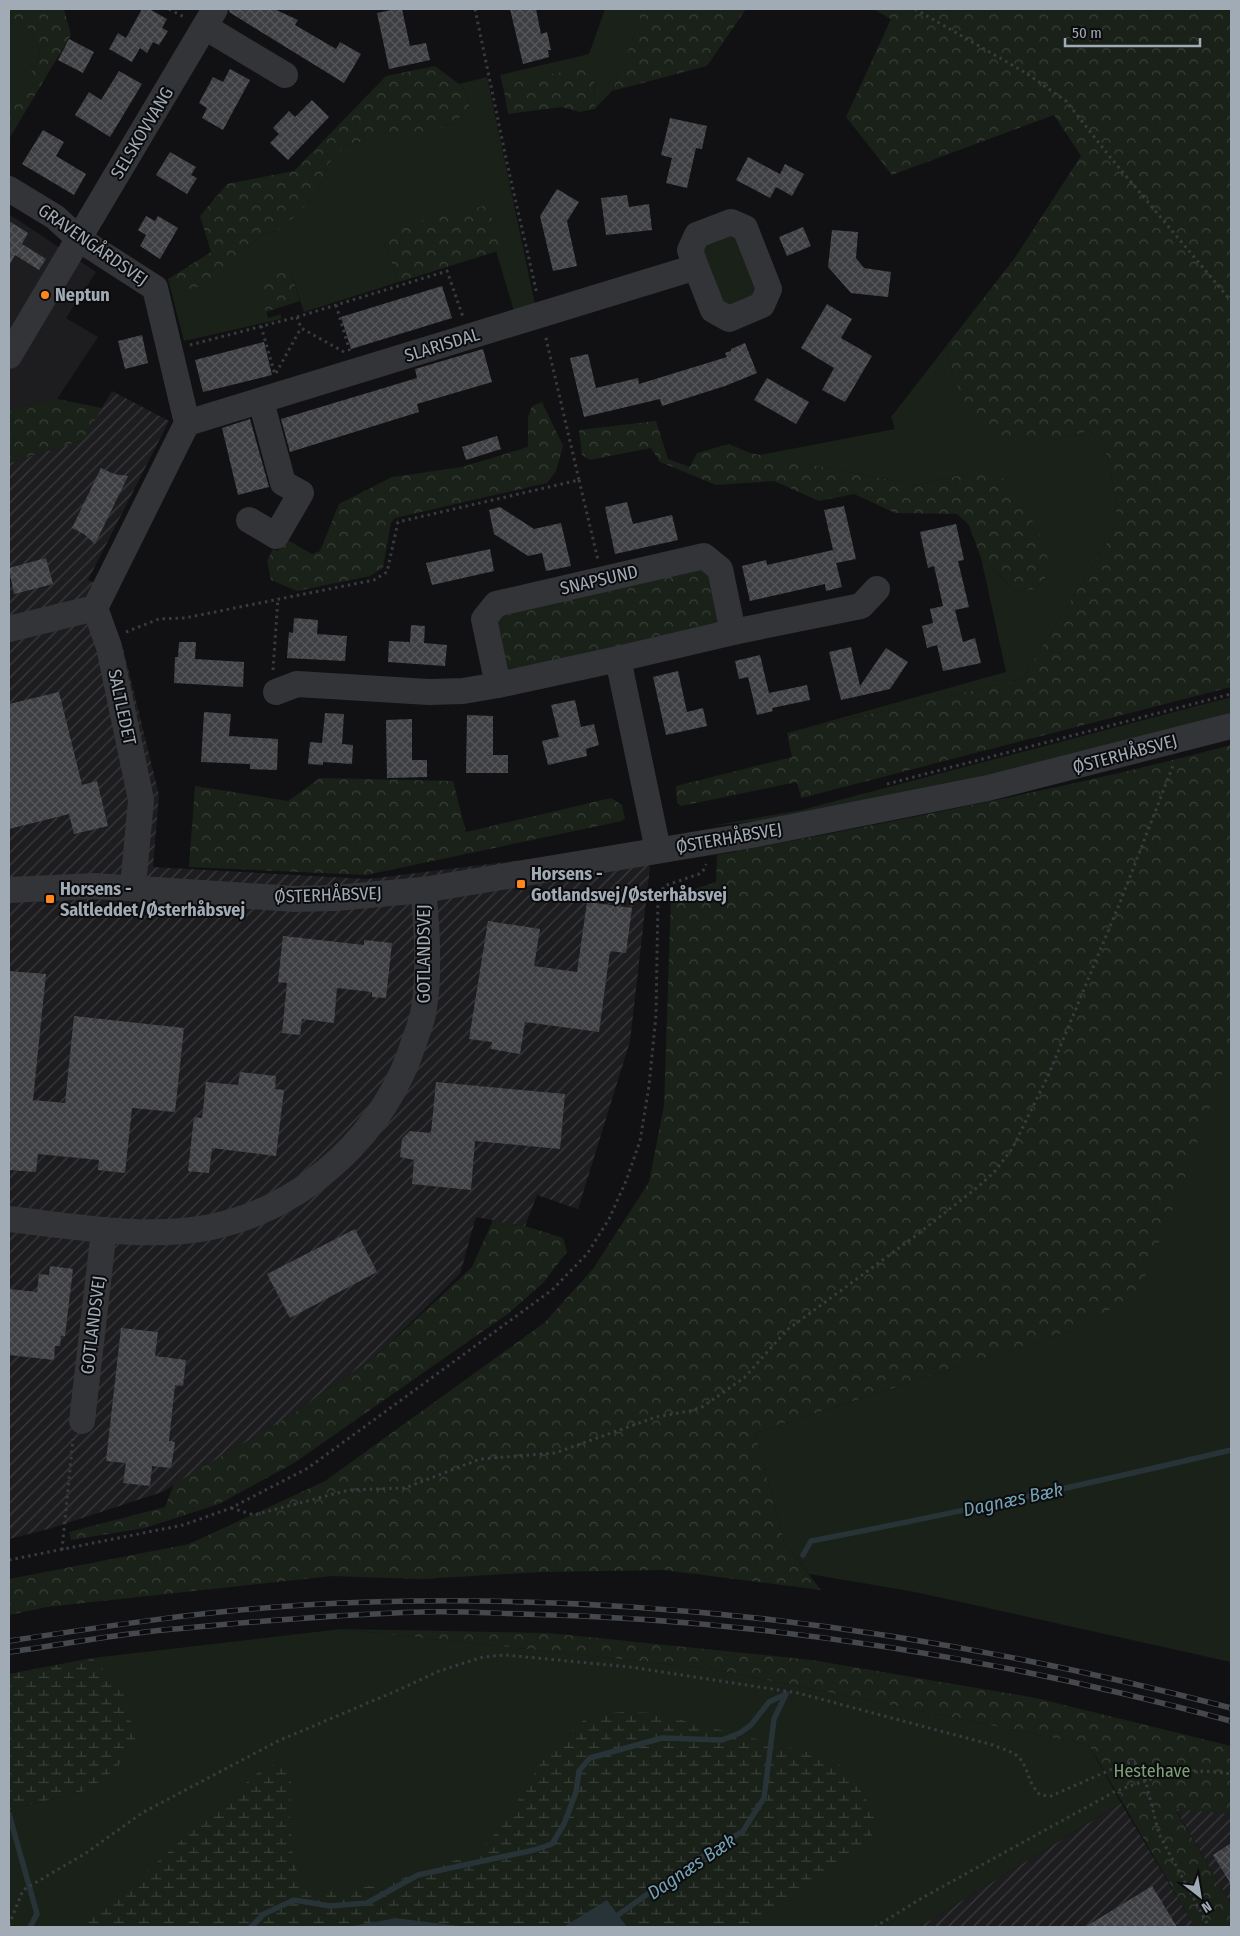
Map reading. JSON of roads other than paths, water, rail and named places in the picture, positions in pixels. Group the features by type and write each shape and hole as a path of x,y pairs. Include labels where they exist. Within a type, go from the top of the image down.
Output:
{"street":[{"name":"SELSKOVVANG","path":"9,356 210,18 285,75"},
{"name":"GRAVENGÅRDSVEJ","path":"9,189 55,217 79,239 155,288 187,423"},
{"name":"SLARISDAL","path":"187,423 272,391 470,337 696,266"},
{"path":"249,520 276,536 301,493 283,483 272,391"},
{"path":"9,629 95,608 187,423"},
{"name":"SNAPSUND","path":"498,685 484,619 496,604 603,578 704,556 720,569 733,632"},
{"path":"276,692 297,684 429,692 463,691 860,606 877,589"},
{"name":"SALTLEDET","path":"95,608 107,640 141,800 133,887"},
{"path":"618,659 658,850"},
{"name":"ØSTERHÅBSVEJ","path":"9,890 95,886 133,887 238,896 295,898 336,898 424,890 780,830 988,788 1231,726"},
{"name":"GOTLANDSVEJ","path":"9,1218 104,1230 154,1233 211,1227 262,1211 310,1184 350,1150 382,1111 408,1064 423,1014 427,959 424,890"},
{"name":"GOTLANDSVEJ","path":"82,1421 104,1230"}],"waterway":[{"name":"Dagnæs Bæk","path":"803,1555 811,1541 1022,1498 1231,1450"},
{"name":"Dagnæs Bæk","path":"618,1915 684,1868 743,1831 764,1798 774,1719 786,1694"},
{"path":"251,1927 264,1914 294,1900 330,1906 367,1903 418,1875 534,1850 552,1844 564,1824 576,1792 579,1771 590,1758 662,1738 722,1740 740,1733 751,1725 769,1702 786,1694"},
{"path":"9,1814 37,1914 30,1927"}],"railway":[{"path":"9,1641 193,1615 304,1605 422,1601 539,1602 656,1609 772,1620 887,1636 1002,1656 1117,1680 1231,1708"},
{"path":"9,1652 158,1630 346,1615 447,1612 611,1617 790,1633 879,1646 1056,1678 1231,1721"}],"place":[{"name":"Neptun","path":"45,295"},
{"name":"Horsens - Gotlandsvej/Østerhåbsvej","path":"521,884"},
{"name":"Horsens - Saltleddet/Østerhåbsvej","path":"50,899"}],"park label":[{"name":"Hestehave","path":"1152,1771"}]}
